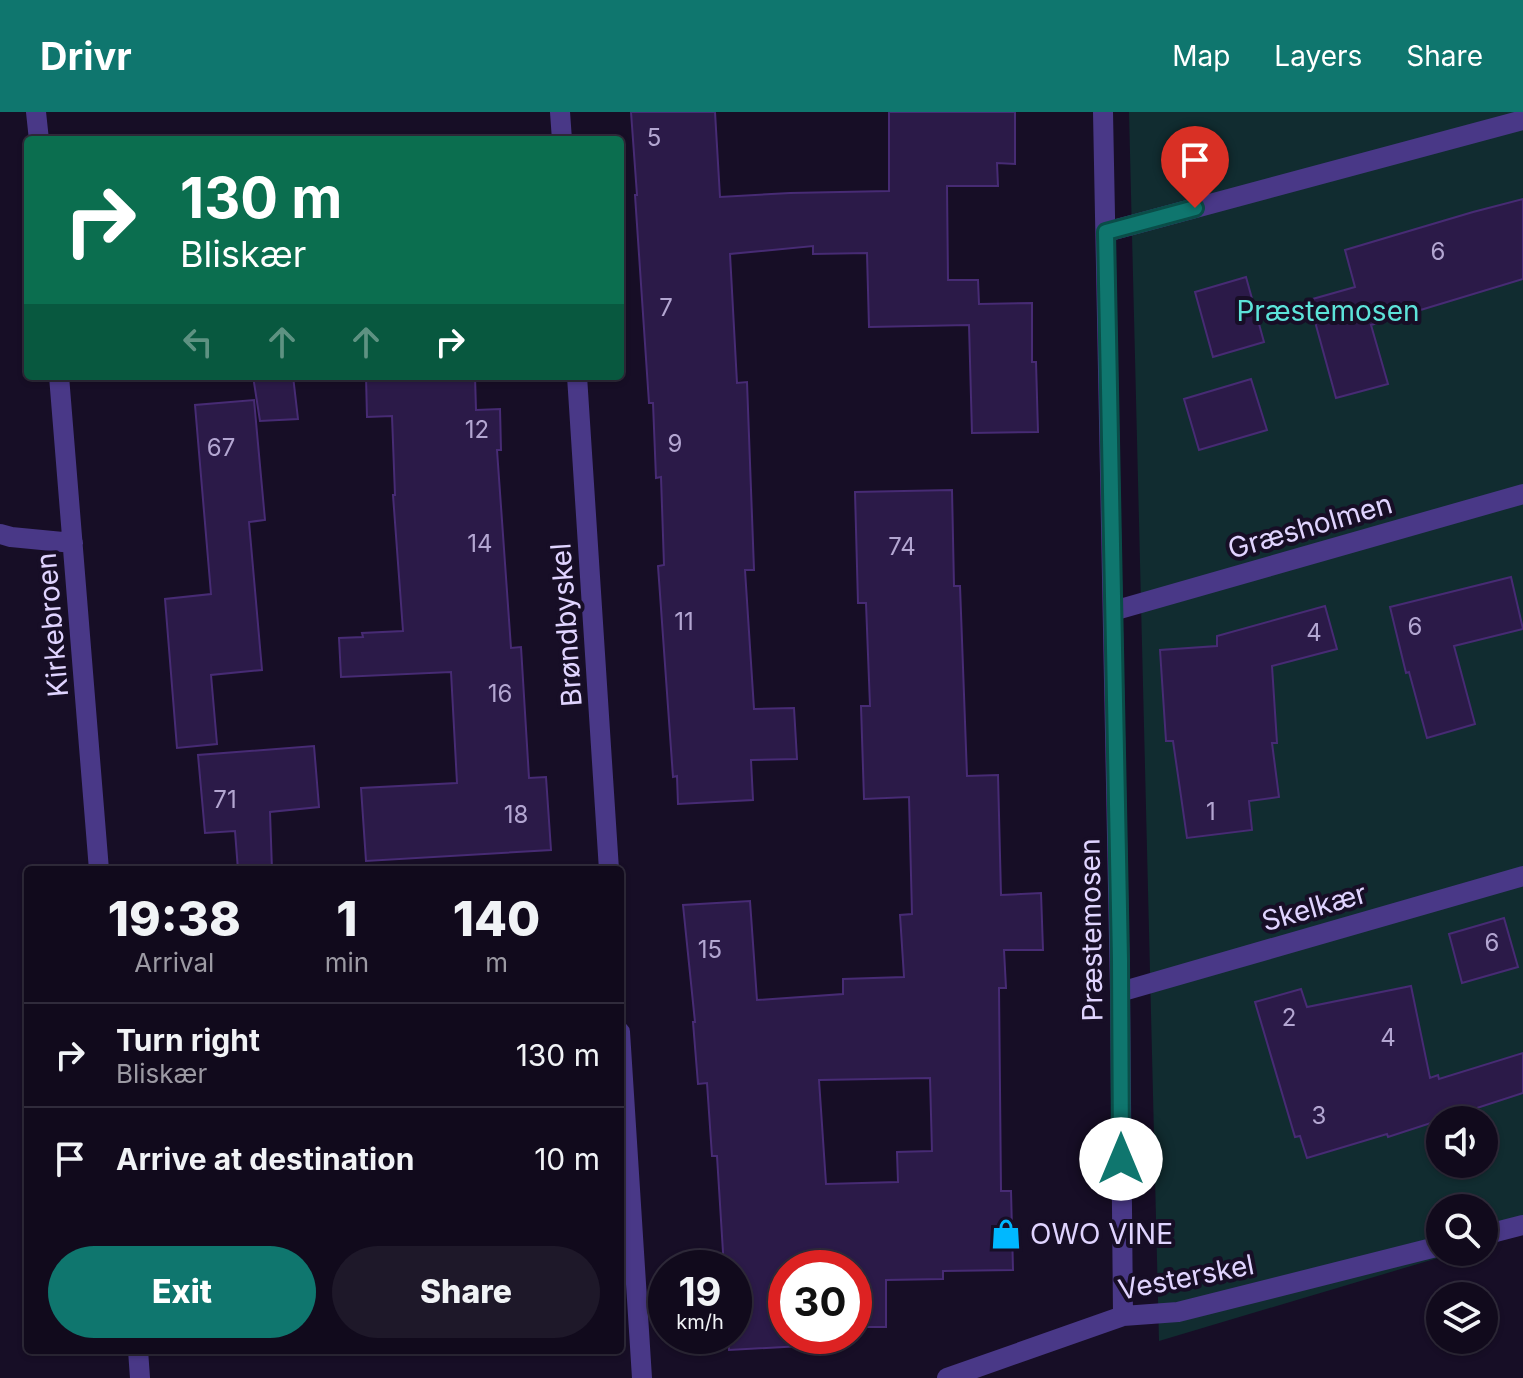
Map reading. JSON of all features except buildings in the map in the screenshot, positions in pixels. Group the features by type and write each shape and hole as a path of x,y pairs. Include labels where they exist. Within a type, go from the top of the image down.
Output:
{"street":[{"path":"36,112 39,136"},
{"path":"560,112 562,136"},
{"name":"Præstemosen","path":"1103,112 1123,1316"},
{"path":"1106,232 1523,120"},
{"name":"Kirkebroen","path":"59,380 99,866"},
{"name":"Brøndbyskel","path":"577,380 609,866"},
{"name":"Græsholmen","path":"1113,611 1523,494"},
{"path":"0,534 73,543"},
{"name":"Skelkær","path":"1120,992 1523,876"},
{"path":"624,1095 642,1378"},
{"path":"1498,1231 1523,1225"},
{"name":"Vesterskel","path":"947,1378 1123,1316 1178,1312 1426,1250"},
{"path":"138,1354 140,1378"}],"green space":[{"name":"Præstemosen","path":"1129,112 1523,112 1523,1233 1498,1240 1498,1194 1426,1194 1426,1262 1159,1341"}],"place":[{"name":"OWO VINE","path":"1006,1234"}],"route":[{"path":"1121,1159 1106,232 1195,208"}]}
